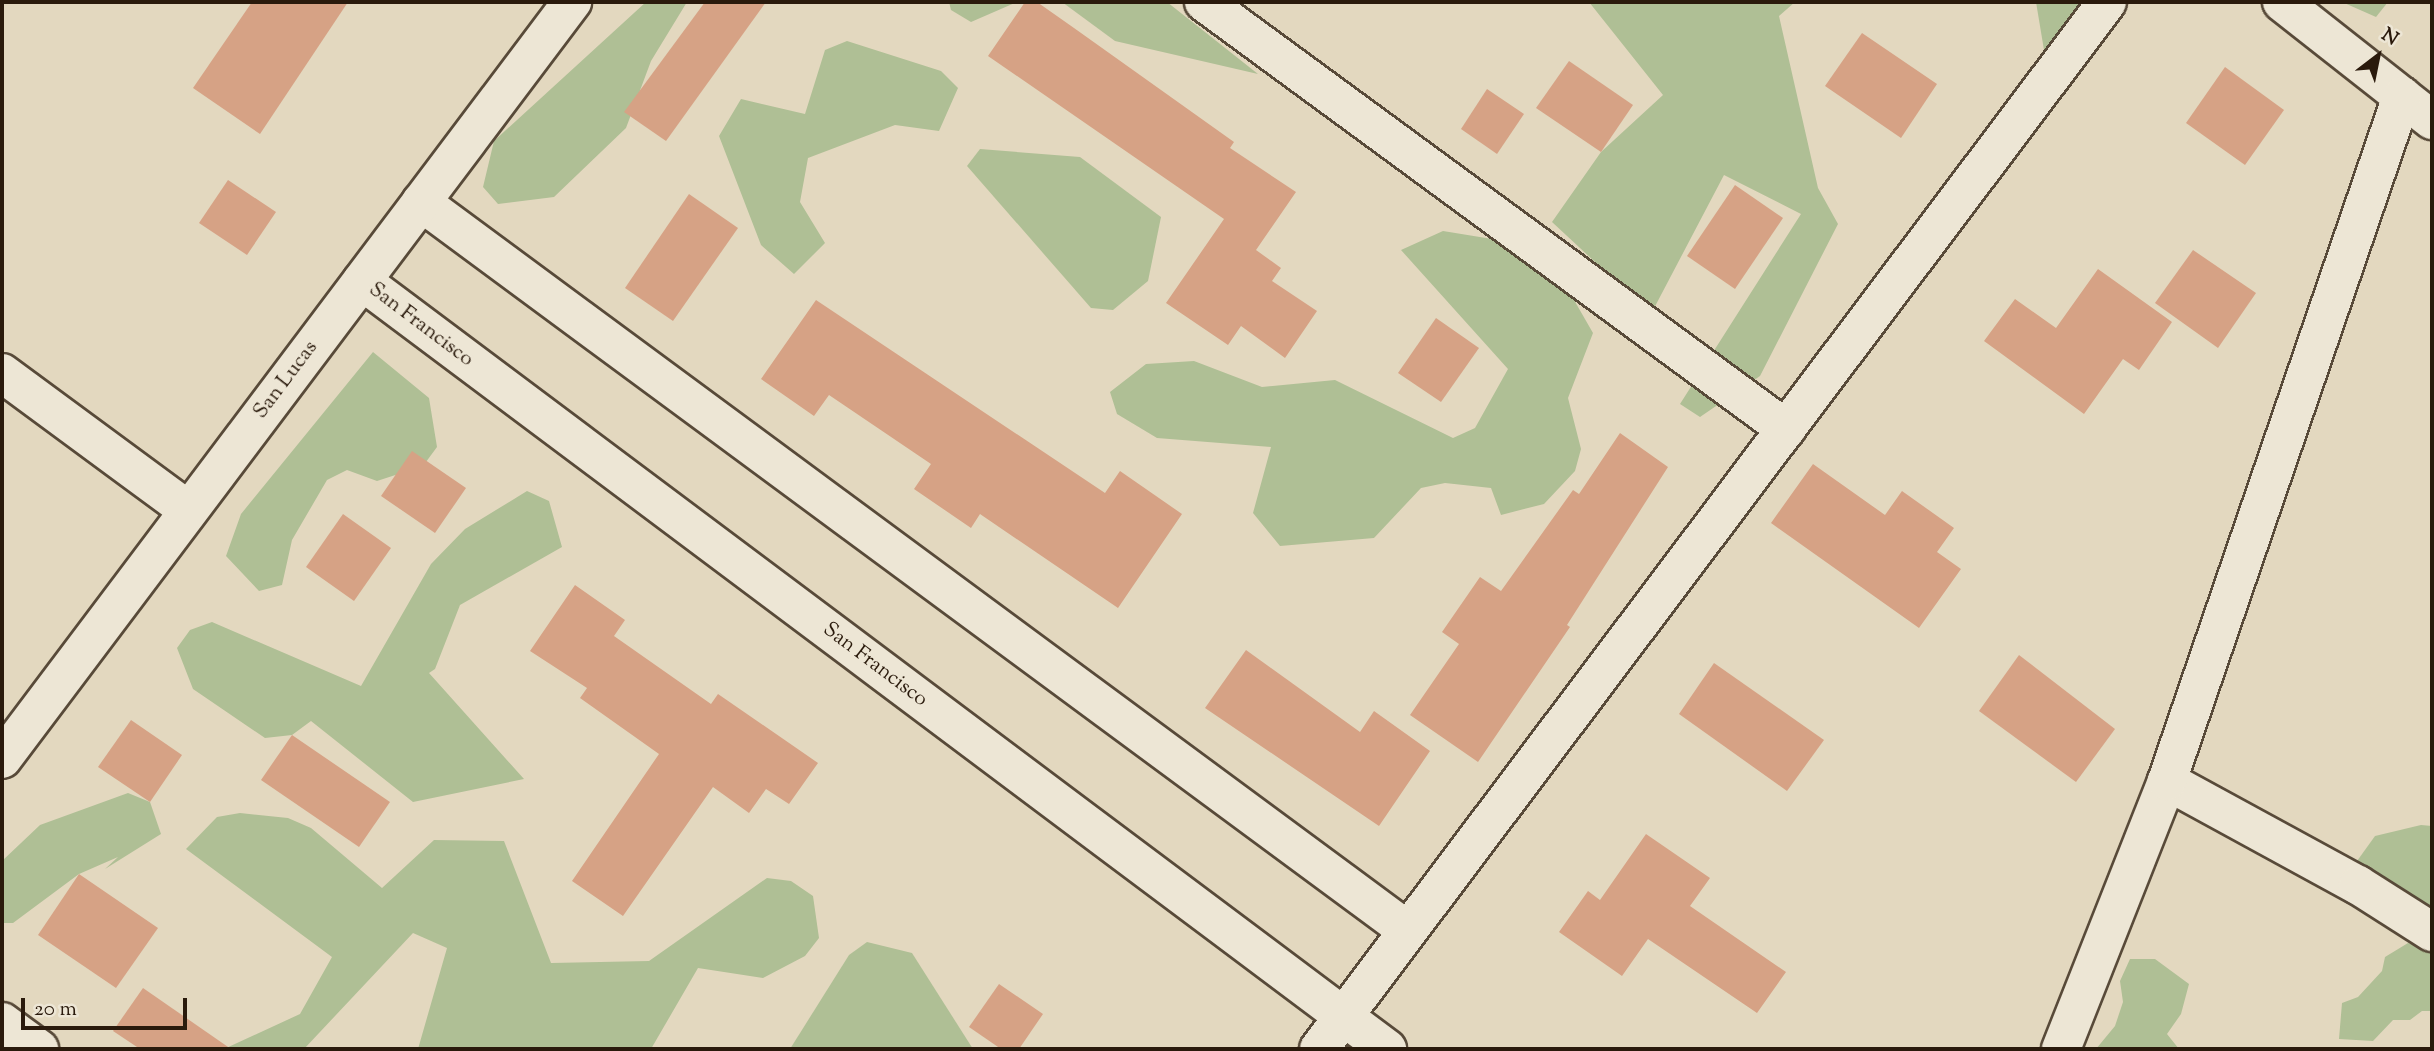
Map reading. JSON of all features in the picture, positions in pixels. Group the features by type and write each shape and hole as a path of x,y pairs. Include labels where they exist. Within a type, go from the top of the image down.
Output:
{"street":[{"name":"San Lucas","path":"2,759 572,2"},
{"path":"1204,2 1786,429"},
{"path":"1319,1049 2107,2"},
{"path":"2283,2 2432,120"},
{"path":"2062,1049 2167,781 2402,96"},
{"path":"421,202 1407,930"},
{"name":"San Francisco","path":"362,281 1387,1049"},
{"path":"2,373 188,510"},
{"path":"2167,781 2358,885 2432,932"},
{"path":"2,1022 39,1049"}],"green space":[{"path":"646,2 687,2 651,61 626,128 554,197 498,204 483,187 494,141"},
{"path":"949,2 1017,2 971,22 951,10"},
{"path":"1062,2 1167,2 1258,74 1115,41"},
{"path":"1589,2 1795,2 1779,16 1818,188 1838,224 1760,376 1700,417 1680,404 1801,214 1724,175 1651,314 1552,222 1601,152 1663,95"},
{"path":"2036,2 2100,2 2045,56"},
{"path":"2342,2 2388,2 2376,17"},
{"path":"847,41 941,71 958,88 939,131 895,125 808,158 800,202 825,243 794,274 761,245 719,136 741,99 805,114 825,50"},
{"path":"980,149 1080,157 1161,217 1148,281 1113,310 1091,308 967,166"},
{"path":"1443,231 1492,239 1570,293 1593,333 1568,398 1581,449 1575,471 1544,504 1501,515 1491,488 1445,483 1421,488 1374,538 1280,546 1253,513 1271,447 1157,438 1117,414 1110,392 1146,364 1194,361 1262,387 1335,380 1453,438 1475,428 1508,369 1401,250"},
{"path":"373,352 429,398 437,447 423,466 377,481 347,470 327,480 292,540 282,585 259,591 226,556 241,514"},
{"path":"527,491 549,501 562,547 460,605 435,669 429,673 524,779 413,802 311,721 292,735 265,738 193,689 177,648 190,630 212,622 361,686 431,564 465,529"},
{"path":"128,793 150,802 161,834 105,869 118,857 79,874 13,923 2,923 2,861 40,825"},
{"path":"240,813 288,818 311,828 382,888 434,840 504,841 551,963 649,961 767,878 791,881 813,896 819,938 805,956 763,978 698,968 651,1049 418,1049 447,948 413,933 304,1049 224,1049 300,1014 332,957 186,849 217,817"},
{"path":"2421,825 2432,826 2432,932 2347,875 2375,836"},
{"path":"867,942 912,953 973,1049 790,1049 849,955"},
{"path":"2408,943 2424,948 2432,943 2432,1011 2422,1011 2410,1020 2393,1020 2373,1041 2339,1039 2342,1003 2358,997 2382,971 2385,957"},
{"path":"2130,959 2155,959 2189,984 2181,1014 2167,1034 2179,1049 2096,1049 2115,1026 2123,1002 2120,981"}],"building":[{"path":"252,2 348,2 260,134 193,88"},
{"path":"705,2 766,2 666,141 624,112"},
{"path":"1025,2 1037,2 1234,142 1230,148 1296,192 1256,250 1281,268 1272,281 1317,311 1285,358 1241,326 1228,345 1166,303 1224,219 988,56"},
{"path":"1862,33 1937,84 1901,138 1825,86"},
{"path":"1569,61 1633,105 1601,152 1536,108"},
{"path":"2225,67 2284,110 2245,165 2186,123"},
{"path":"1487,89 1524,114 1497,154 1461,129"},
{"path":"228,180 276,212 247,255 199,223"},
{"path":"1735,185 1783,218 1735,289 1687,256"},
{"path":"689,194 738,228 673,321 625,288"},
{"path":"2193,250 2256,293 2218,348 2155,303"},
{"path":"2098,269 2172,322 2139,370 2123,359 2084,414 1984,341 2015,299 2056,328"},
{"path":"816,300 1105,493 1120,471 1182,514 1118,608 980,514 971,528 914,489 931,464 829,395 814,416 761,379"},
{"path":"1436,318 1479,348 1441,402 1398,373"},
{"path":"1620,433 1668,467 1567,625 1570,627 1478,762 1410,715 1459,644 1442,632 1480,577 1501,591 1573,490 1579,494"},
{"path":"412,451 466,488 435,533 381,496"},
{"path":"1813,464 1885,515 1902,491 1954,528 1937,552 1961,569 1919,628 1771,523"},
{"path":"343,514 391,548 354,601 306,567"},
{"path":"575,585 625,620 614,636 711,704 718,694 818,763 789,804 766,789 749,813 713,787 623,916 572,881 659,754 580,698 587,688 530,651"},
{"path":"1246,650 1360,732 1374,711 1430,751 1379,826 1205,708"},
{"path":"2019,655 2115,729 2076,782 1979,711"},
{"path":"1714,663 1824,740 1787,791 1679,714"},
{"path":"131,720 182,755 150,802 98,767"},
{"path":"292,735 390,802 359,847 261,780"},
{"path":"1646,834 1710,878 1690,906 1786,972 1757,1013 1648,939 1622,976 1559,932 1588,891 1600,900"},
{"path":"79,874 158,928 116,988 38,935"},
{"path":"999,984 1043,1014 1019,1049 1001,1049 969,1027"},
{"path":"143,988 231,1049 140,1049 113,1031"}]}
